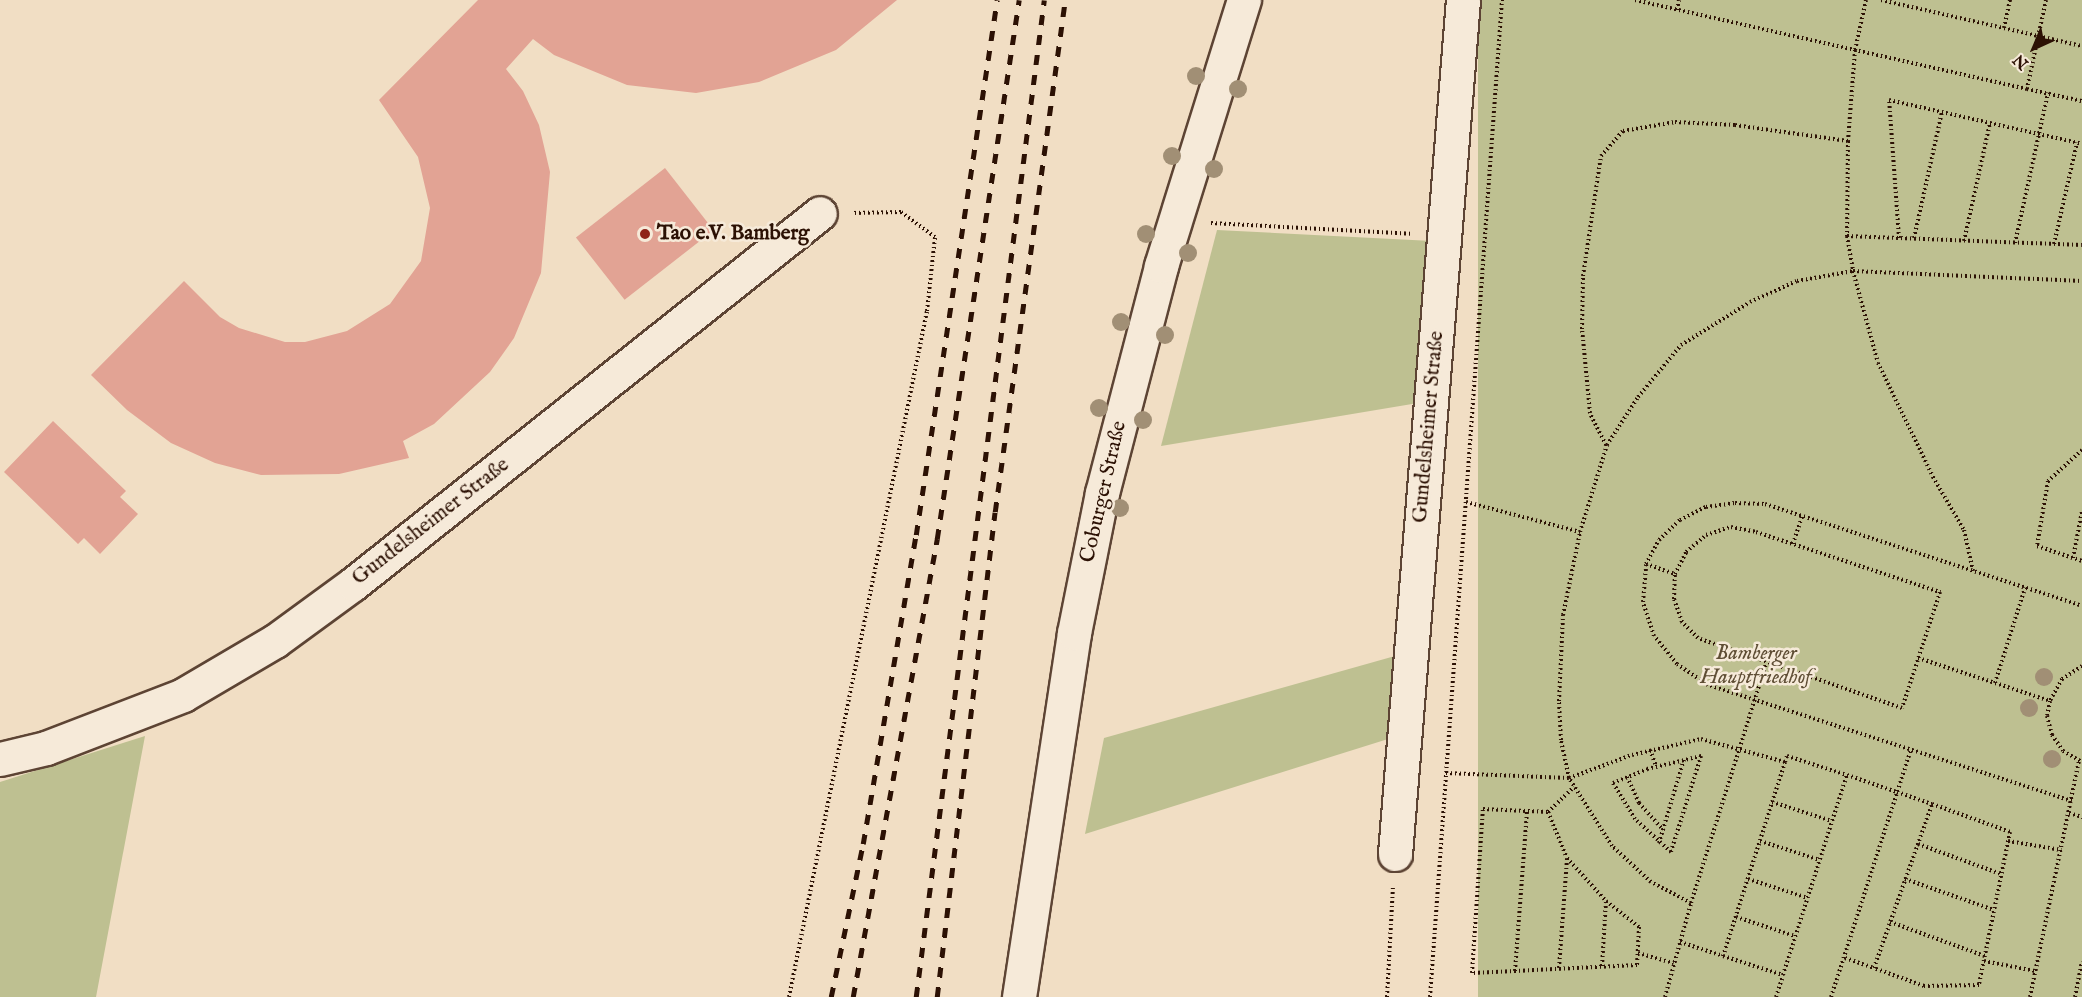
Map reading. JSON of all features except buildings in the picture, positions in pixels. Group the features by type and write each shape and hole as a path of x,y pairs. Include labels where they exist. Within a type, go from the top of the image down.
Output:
{"street":[{"name":"Coburger Straße","path":"1019,997 1074,633 1102,494 1161,266 1244,0"},
{"name":"Gundelsheimer Straße","path":"1395,854 1463,0"},
{"name":"Gundelsheimer Straße","path":"0,759 46,748 183,695 275,641 353,584 820,213"}],"path":[{"path":"1430,997 1502,0"},
{"path":"1635,0 2082,101"},
{"path":"1677,10 1679,0"},
{"path":"1866,0 1855,50 1848,141 1847,236 1853,271 1878,363 1933,477 1964,530 1973,571"},
{"path":"1881,0 2082,46"},
{"path":"2004,28 2010,0"},
{"path":"2027,89 2046,0"},
{"path":"2015,243 2048,93"},
{"path":"1899,238 1889,100 2079,143 2054,244"},
{"path":"1914,238 1942,112"},
{"path":"1607,445 1590,413 1582,329 1583,276 1601,156 1623,132 1642,125 1675,122 1736,125 1848,141"},
{"path":"1964,241 1990,123"},
{"path":"789,997 927,311 935,237 901,212 820,213"},
{"path":"1211,223 1444,235"},
{"path":"1847,236 2082,245"},
{"path":"1691,903 1651,882 1612,846 1569,778 1559,701 1563,615 1580,532 1607,445 1638,397 1681,345 1750,302 1797,281 1853,271 2082,281"},
{"path":"2082,450 2048,481 2037,546 2082,561"},
{"path":"1466,502 1580,532"},
{"path":"2072,801 1708,685 1677,664 1654,636 1643,602 1647,564 1659,540 1680,520 1706,507 1765,504 2082,606"},
{"path":"2073,558 2082,511"},
{"path":"1793,544 1802,516"},
{"path":"1731,527 1793,544 1940,592 1902,708 1766,664 1698,639 1682,622 1674,599 1675,574 1686,552 1706,535 1731,527"},
{"path":"1647,564 1675,574"},
{"path":"1995,683 2025,588"},
{"path":"1918,658 2050,701"},
{"path":"1665,997 1691,903 1766,664"},
{"path":"2030,997 2081,761 2063,751 2052,735 2050,701 2062,679 2082,666"},
{"path":"1446,772 1569,778 1650,750 1701,739 1740,747 1785,762"},
{"path":"1650,750 1656,766"},
{"path":"1831,997 1911,750"},
{"path":"1701,756 1671,852 1659,843 1620,799 1613,783 1656,766 1684,759 1701,756"},
{"path":"1723,956 1787,756 2010,832 1979,985 1924,986 1845,958"},
{"path":"1659,843 1684,759"},
{"path":"1776,997 1847,776"},
{"path":"1627,777 1639,803 1663,830"},
{"path":"1548,812 1567,858 1606,901 1640,927 1637,965 1472,973 1484,809 1548,812 1574,787"},
{"path":"1772,802 1832,821"},
{"path":"1874,968 1932,804"},
{"path":"1515,971 1527,811"},
{"path":"2069,813 2082,817"},
{"path":"1760,841 1820,860"},
{"path":"2008,841 2061,850"},
{"path":"1918,844 2001,874"},
{"path":"1387,997 1395,854"},
{"path":"1558,968 1567,858"},
{"path":"1748,879 1808,898"},
{"path":"1905,879 1994,910"},
{"path":"1602,966 1606,901"},
{"path":"1736,917 1795,936"},
{"path":"1890,922 1985,958 2035,971"},
{"path":"1680,942 1783,975"},
{"path":"1638,953 1674,963"},
{"path":"2074,997 2082,963"}],"green space":[{"name":"Bamberger Hauptfriedhof","path":"1478,0 2082,0 2082,997 1478,997"},
{"path":"1217,230 1432,241 1418,403 1161,446"},
{"path":"1395,656 1388,739 1085,834 1104,738"},
{"path":"145,736 96,997 0,997 0,782"}],"railway":[{"path":"831,997 863,844 916,535 997,0"},
{"path":"853,997 937,539 1019,0"},
{"path":"916,997 1044,0"},
{"path":"937,997 995,512 1065,0"}],"place":[{"name":"Tao e.V. Bamberg","path":"645,234"}]}
